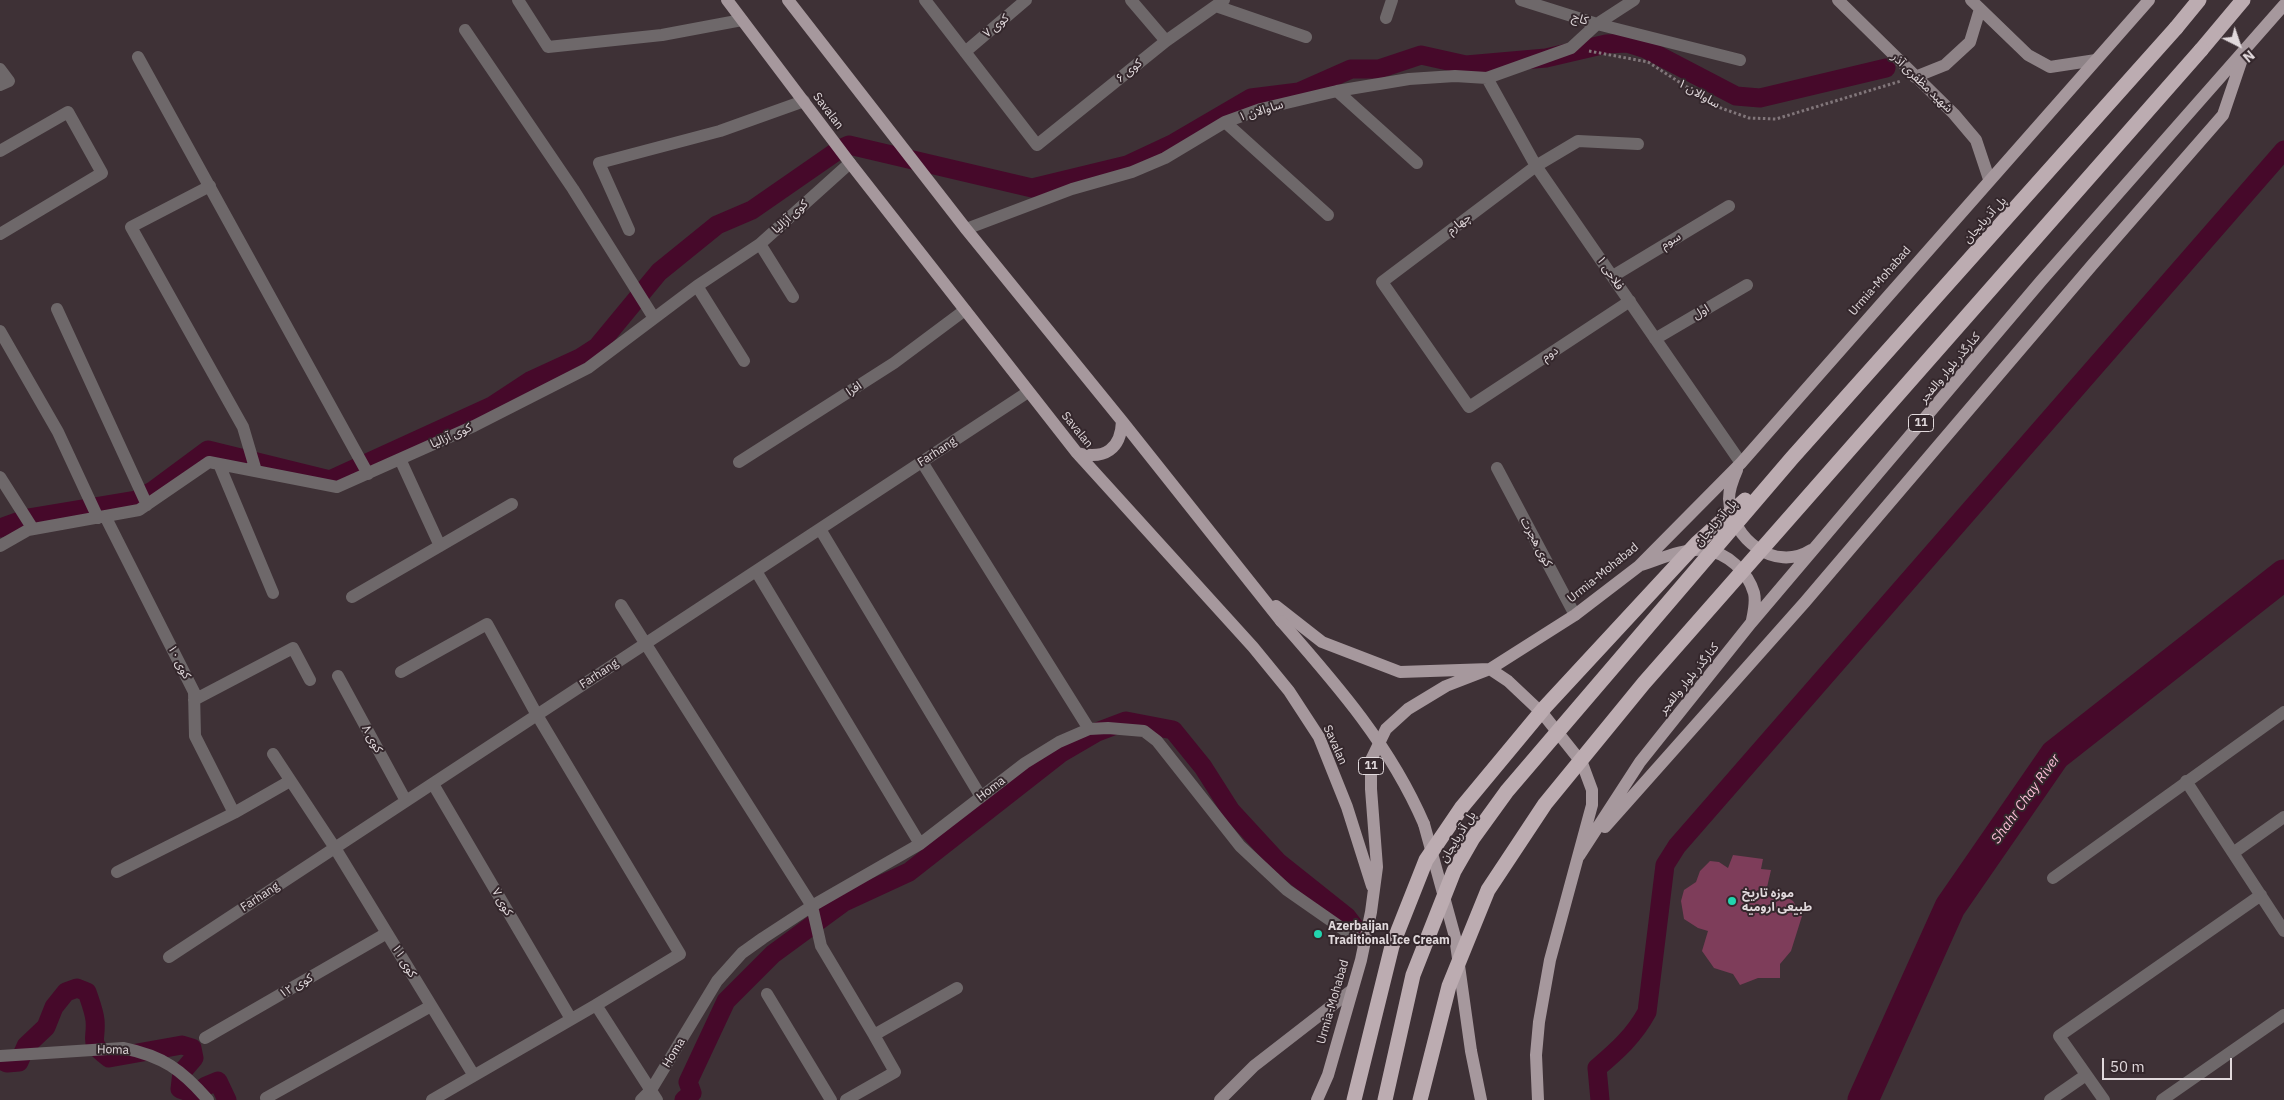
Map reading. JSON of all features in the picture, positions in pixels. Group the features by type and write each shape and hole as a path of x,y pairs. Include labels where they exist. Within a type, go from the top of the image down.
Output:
{"highway":[{"name":"پل آذربایجان","path":"1385,1100 1413,975 1454,871 1473,838 1514,784 1792,458 2200,0"},
{"path":"1420,1100 1449,986 1488,890 1545,804 1650,676 2244,0"},
{"path":"1354,1100 1392,946 1426,860 1446,830 1502,758 1600,646 1697,543 1792,458"}],"main road":[{"name":"Savalan","path":"726,0 850,163 1077,454 1253,647 1290,692 1319,737 1347,807 1373,892"},
{"path":"788,0 966,229 1122,420 1281,621 1352,702 1391,760 1413,799 1424,824 1455,937 1471,1051 1481,1100"},
{"name":"شهید مظفری آذر","path":"1838,0 1954,114 1976,140 1990,179"},
{"path":"1975,5 2028,55 2050,67 2096,60 2148,0"},
{"path":"1915,77 1945,65 1970,42 1975,5"},
{"name":"کنارگذر بلوار والفجر","path":"1579,856 1640,762 1752,622 2041,281 2284,5"},
{"path":"1579,856 1805,602 2093,264 2223,115 2245,50"},
{"name":"Urmia-Mohabad","path":"1317,1100 1328,1075 1352,990 1373,892 1377,867 1371,789 1371,760 1386,729 1408,709 1446,686 1490,669 1575,615 1639,566 1741,463 2096,60"},
{"path":"1077,454 1091,457 1104,454 1115,446 1122,434 1122,420"},
{"path":"1741,463 1731,483 1729,498 1731,511 1745,538 1758,549 1780,559 1792,559 1803,555 1820,544"},
{"name":"11","path":"1639,566 1677,554 1704,550 1726,557 1743,571 1754,593 1755,606 1752,622"},
{"path":"1260,593 1322,642 1400,672 1490,669 1508,681 1544,714 1582,763 1592,790 1592,805 1579,856"},
{"name":"11","path":"1538,1100 1536,1055 1538,1022 1550,960 1579,856"},
{"path":"1220,1100 1254,1066 1352,990"}],"street":[{"path":"518,0 548,47 662,36 742,20"},
{"path":"925,0 966,52"},
{"name":"کوی ۷","path":"966,52 1026,0"},
{"path":"1131,0 1166,41"},
{"path":"1386,18 1392,0"},
{"name":"کاج","path":"1521,0 1596,24 1634,0"},
{"path":"1220,3 1306,37"},
{"name":"کوی ۶","path":"966,52 1037,145 1166,41 1220,3"},
{"path":"1596,24 1740,60"},
{"name":"ساوالان ۱","path":"966,229 1072,189 1132,172 1165,158 1225,122 1261,109 1337,91 1409,78 1455,76 1487,78 1571,48 1596,24"},
{"path":"465,30 573,190 654,318"},
{"path":"138,57 368,474"},
{"path":"0,69 9,82 0,85"},
{"name":"فلاحی ۱","path":"1487,78 1536,166 1741,463"},
{"path":"1337,91 1417,163"},
{"path":"629,230 599,163 720,131 804,101"},
{"path":"0,151 68,112 102,173 0,234"},
{"path":"1225,122 1328,215"},
{"name":"چهارم","path":"1470,407 1382,282 1536,166 1578,141 1638,144"},
{"name":"کوی آزالیا","path":"0,546 33,529 139,510 209,462 337,487 368,474 474,426 588,368 697,286 760,244 850,163"},
{"path":"210,186 131,227 243,427 256,471"},
{"name":"سوم","path":"1613,276 1729,206"},
{"path":"760,244 793,297"},
{"name":"اول","path":"1655,339 1747,285"},
{"path":"697,286 744,361"},
{"name":"دوم","path":"1470,407 1630,301"},
{"path":"57,309 148,505"},
{"name":"افرا","path":"739,462 894,363 965,310"},
{"name":"کوی ۱۰","path":"0,332 58,432 194,692 195,736 234,813"},
{"name":"Farhang","path":"169,957 1028,392"},
{"path":"400,459 440,546"},
{"path":"922,462 1090,729"},
{"path":"219,464 273,593"},
{"name":"کوی هجرت","path":"1497,468 1575,615"},
{"path":"0,477 33,529"},
{"path":"352,597 512,504"},
{"path":"820,529 981,797"},
{"path":"756,571 920,844"},
{"path":"621,604 812,906 822,946 896,1072 846,1100"},
{"path":"401,672 487,624 536,715 680,954 596,1005 473,1074 432,1100"},
{"path":"194,700 293,648 310,680"},
{"name":"کوی ۸","path":"338,676 406,801"},
{"path":"2053,878 2284,712"},
{"name":"Homa","path":"641,1100 654,1095 717,981 729,966 749,948 812,906 920,844 1025,763 1059,742 1090,729 1144,731 1157,741 1240,846 1287,890 1363,944"},
{"name":"کوی ۱۱","path":"273,754 335,848 473,1074"},
{"path":"117,872 234,813 290,781"},
{"path":"2186,781 2283,927"},
{"name":"کوی ۷","path":"432,784 571,1019"},
{"path":"2233,853 2284,817"},
{"path":"2104,1100 2059,1036 2261,895"},
{"name":"کوی ۱۲","path":"205,1038 387,933"},
{"path":"874,1035 957,988"},
{"path":"767,994 831,1100"},
{"path":"596,1005 654,1095"},
{"path":"266,1098 431,1006"},
{"path":"2162,1100 2284,1015"},
{"name":"Homa","path":"0,1056 123,1048 142,1052 172,1065 188,1077 208,1100"},
{"path":"2050,1100 2086,1075"}],"path":[{"name":"ساوالان ۱","path":"1571,48 1648,62 1718,107 1749,118 1776,119 1915,77"}],"building":[{"path":"1733,855 1763,859 1761,869 1771,870 1765,896 1780,893 1793,901 1802,916 1791,951 1780,964 1780,978 1758,978 1740,985 1733,974 1714,968 1702,951 1708,931 1698,928 1684,919 1681,901 1684,890 1696,882 1700,871 1710,861 1719,862 1728,868"}],"waterway":[{"path":"0,528 28,518 136,500 154,490 208,450 330,480 492,406 530,381 580,358 597,347 659,272 717,225 752,210 840,149 849,145 1032,188 1127,165 1174,143 1251,98 1299,92 1351,69 1379,69 1421,55 1466,65 1546,58 1606,44 1627,43 1646,49 1736,96 1760,98 1886,68"},
{"path":"1600,1100 1597,1068 1631,1036 1647,1012 1665,865 1677,846 2284,150"},
{"name":"Shahr Chay River","path":"1863,1100 1950,907 2055,755 2284,575"},
{"path":"684,1100 692,1093 688,1082 726,1001 773,954 844,902 909,872 1061,753 1097,732 1126,721 1173,730 1203,767 1231,811 1278,862 1347,917 1363,938"},
{"path":"0,1060 7,1063 19,1062 26,1046 46,1027 54,1007 66,992 77,988 87,992 94,1017 94,1041 102,1053 109,1058 182,1045 192,1048 194,1058 182,1072 180,1089 195,1094 206,1086 218,1081 227,1100"}],"place":[{"name":"موزه تاریخ طبیعی ارومیه","path":"1732,901"},
{"name":"Azerbaijan Traditional Ice Cream","path":"1318,934"}]}
